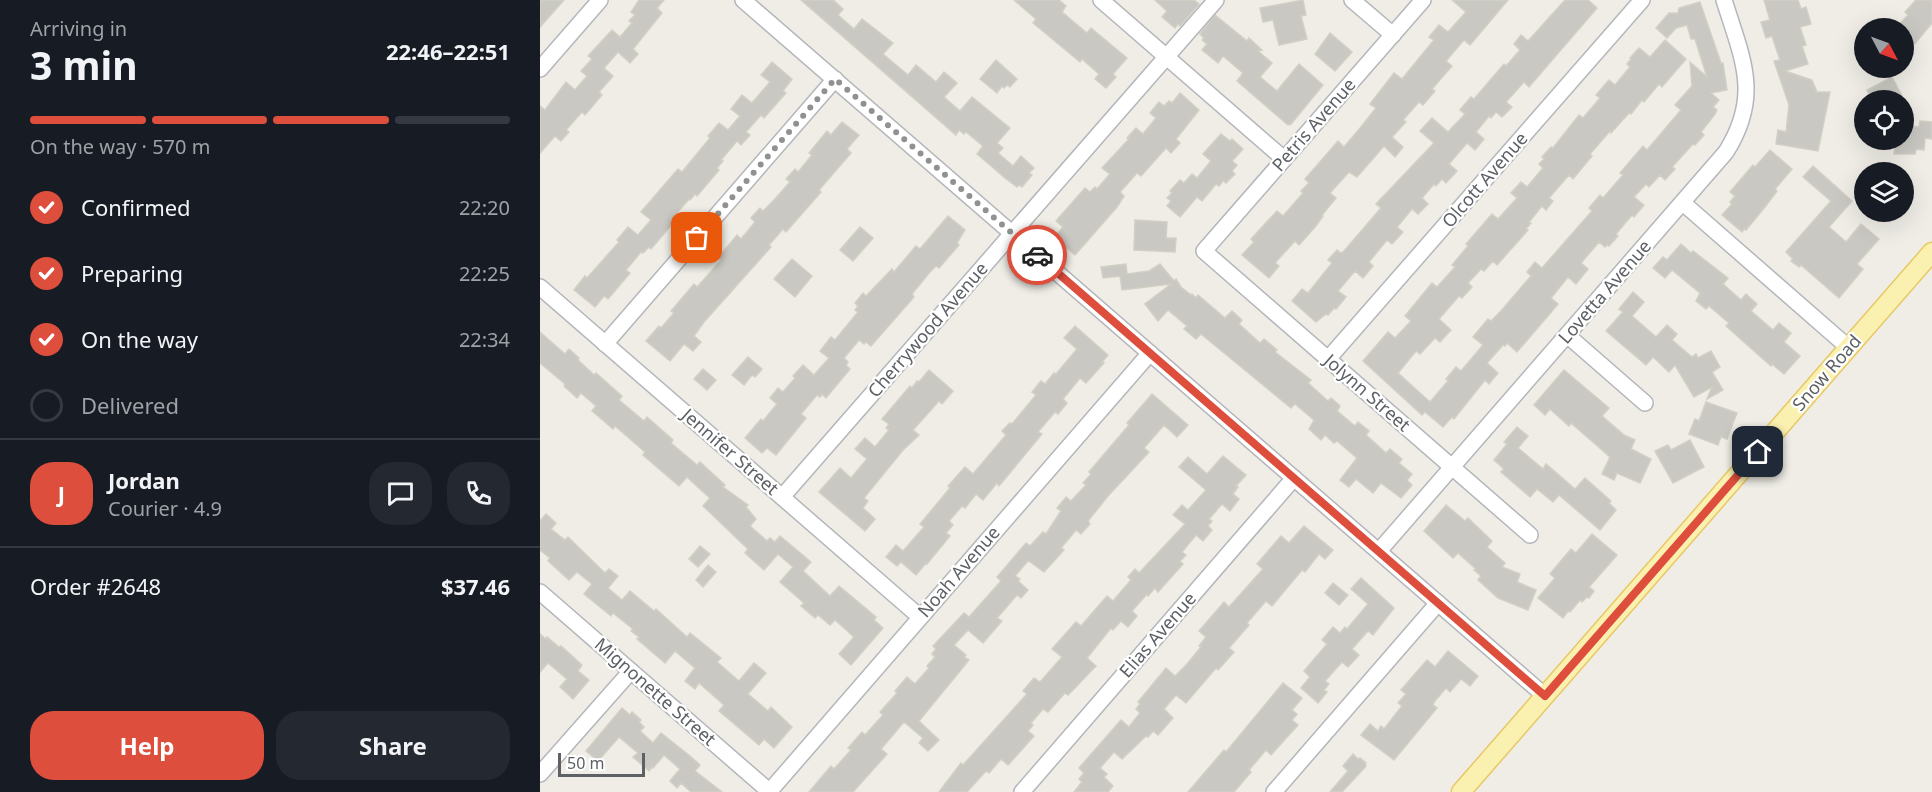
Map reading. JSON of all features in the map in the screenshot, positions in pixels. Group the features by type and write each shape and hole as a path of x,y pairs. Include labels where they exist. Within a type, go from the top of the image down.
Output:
{"main road":[{"name":"Snow Road","path":"1461,792 1932,252"}],"street":[{"path":"540,69 600,0"},
{"path":"743,0 1545,696"},
{"path":"1101,0 1284,159"},
{"name":"Cherrywood Avenue","path":"782,497 1216,0"},
{"path":"1352,0 1393,35"},
{"name":"Petris Avenue","path":"1204,251 1423,0"},
{"name":"Olcott Avenue","path":"1328,359 1642,0"},
{"name":"Lovetta Avenue","path":"1379,552 1731,145 1742,121 1747,84 1744,66 1724,0"},
{"path":"605,344 835,79"},
{"path":"1683,203 1849,348"},
{"name":"Jolynn Street","path":"1204,251 1530,535"},
{"name":"Jennifer Street","path":"540,287 920,617"},
{"path":"1567,335 1645,403"},
{"name":"Noah Avenue","path":"769,792 1150,353"},
{"name":"Elias Avenue","path":"1022,792 1294,478"},
{"name":"Mignonette Street","path":"540,592 769,792"},
{"path":"1274,792 1438,603"},
{"path":"540,774 631,671"}],"building":[{"path":"540,0 564,0 540,27"},
{"path":"639,0 664,0 657,8 662,13 633,49 638,54 630,63 618,52 604,68 613,76 599,92 602,95 585,115 582,112 566,130 569,132 561,141 555,136 540,153 540,106 545,110 566,82 575,90 587,76 581,71 592,59 588,56 612,30 620,37 632,23 629,21 635,15 631,12"},
{"path":"801,0 833,0 843,9 838,15 854,29 862,19 893,43 883,54 908,75 916,65 936,82 944,72 957,83 944,97 960,111 972,97 1010,128 997,143 1003,148 998,153 1013,166 1021,156 1034,168 1029,173 1032,175 1022,187 1019,185 1017,187 1005,178 977,154 983,146 966,132 964,134 959,130 956,135"},
{"path":"1014,0 1059,0 1066,6 1062,12 1087,33 1091,28 1127,58 1113,74 1116,77 1106,88 1095,79 1099,74 1082,59 1080,62 1033,23 1036,19"},
{"path":"1155,0 1194,0 1199,4 1180,26 1178,24 1175,28 1162,17 1167,11"},
{"path":"1303,0 1306,15 1301,16 1307,39 1279,45 1273,20 1263,22 1260,8"},
{"path":"1452,0 1508,0 1470,45 1464,40 1446,61 1452,66 1432,89 1435,91 1423,105 1419,102 1403,120 1406,122 1392,137 1403,147 1395,157 1384,146 1357,177 1349,172 1330,193 1336,198 1316,226 1299,245 1295,241 1275,263 1279,266 1269,278 1242,255 1254,242 1251,239 1277,211 1283,216 1309,183 1305,179 1338,141 1344,147 1376,108 1370,104 1394,73 1402,79 1434,40 1429,37 1439,25 1448,32 1466,12"},
{"path":"1565,0 1588,0 1597,8 1529,87 1524,82 1506,102 1512,107 1502,117 1496,112 1491,118 1489,116 1476,132 1484,139 1475,150 1467,143 1449,164 1457,171 1446,183 1442,179 1436,186 1434,184 1422,198 1428,204 1418,214 1412,209 1397,227 1403,232 1392,244 1387,240 1369,262 1373,266 1363,278 1355,271 1338,291 1346,297 1336,309 1334,308 1328,315 1326,314 1316,322 1292,301 1302,289 1308,293 1332,263 1328,260 1337,250 1341,253 1344,251 1381,208 1376,204 1434,143 1420,131 1432,118 1448,132 1465,114 1460,110 1471,97 1474,99 1504,64 1506,66 1520,50 1514,44 1521,35 1528,41"},
{"path":"1764,0 1798,0 1801,9 1806,7 1811,24 1800,27 1806,45 1802,46 1808,64 1785,71 1812,80 1817,92 1830,92 1818,151 1776,144 1778,130 1786,132 1789,105 1774,61 1780,60 1772,36 1766,38 1761,22 1770,20"},
{"path":"1916,0 1932,0 1932,23 1914,45 1914,18 1905,18 1908,15 1905,12"},
{"path":"1700,2 1721,63 1723,63 1727,90 1711,93 1719,100 1713,107 1717,110 1715,114 1701,132 1704,135 1672,167 1675,169 1665,180 1660,175 1649,187 1646,184 1634,197 1644,205 1634,217 1632,215 1609,246 1605,247 1599,242 1581,263 1588,269 1576,284 1568,277 1551,298 1558,304 1517,352 1507,343 1487,363 1498,373 1489,384 1485,380 1454,419 1452,417 1443,427 1425,412 1422,415 1363,361 1388,332 1395,338 1411,321 1405,316 1432,283 1437,287 1455,267 1452,265 1468,246 1466,244 1492,214 1498,219 1517,198 1511,193 1521,182 1527,187 1543,168 1539,164 1544,159 1542,157 1551,147 1553,148 1579,115 1583,118 1600,98 1596,95 1609,80 1615,85 1630,67 1627,64 1639,48 1650,57 1665,40 1686,59 1662,87 1659,84 1644,102 1642,100 1631,114 1629,113 1611,133 1610,131 1573,179 1569,175 1549,198 1553,201 1546,210 1542,206 1529,222 1531,223 1526,229 1528,230 1497,265 1493,261 1484,271 1481,269 1468,283 1472,287 1462,298 1459,296 1439,319 1451,330 1440,342 1435,338 1420,354 1416,351 1398,373 1430,402 1448,381 1446,379 1456,367 1461,371 1483,345 1473,337 1488,319 1491,321 1500,312 1531,276 1527,272 1535,262 1542,268 1592,211 1589,208 1600,195 1603,198 1623,175 1620,173 1643,146 1647,150 1681,110 1675,105 1692,86 1690,62 1707,77 1695,39 1691,39 1687,25 1676,28 1667,38 1656,28 1669,13 1678,13 1679,8"},
{"path":"1215,15 1247,41 1249,38 1262,50 1258,51 1272,63 1260,77 1277,91 1299,64 1323,85 1291,124 1288,125 1237,81 1243,73 1223,56 1218,63 1202,50 1207,44 1202,40 1204,38 1200,34"},
{"path":"1330,33 1352,52 1335,71 1315,54"},
{"path":"996,60 1017,79 1010,87 1002,86 997,93 980,79"},
{"path":"772,62 792,79 783,91 786,93 764,118 761,115 746,132 750,135 741,145 737,141 721,160 723,161 717,168 719,170 697,196 695,194 689,199 676,214 672,221 674,222 651,249 649,247 643,253 641,252 626,270 630,273 608,299 604,296 595,307 574,290 619,242 617,240 628,227 638,235 651,220 641,212 678,169 682,172 710,138 708,136 719,123 728,130 740,116 731,109 742,95 752,103 770,82 761,75"},
{"path":"1893,78 1899,90 1867,90"},
{"path":"1180,93 1199,110 1176,139 1180,143 1171,153 1166,148 1141,176 1137,173 1120,192 1124,196 1117,207 1075,255 1055,237 1063,227 1056,221 1085,188 1090,192 1095,187 1097,189 1110,174 1102,168 1136,128 1143,134 1156,118 1150,113 1159,102 1164,106 1169,101 1172,103"},
{"path":"1920,121 1932,122 1932,139 1925,138 1924,150 1916,149 1915,154 1894,154 1895,150 1914,150 1914,127 1919,127"},
{"path":"842,122 859,135 847,149 851,153 819,190 821,192 786,232 783,229 769,245 771,247 704,322 694,336 701,342 693,351 684,344 670,361 646,341 674,313 671,311 694,284 697,287 721,260 718,258 737,235 741,239 755,222 751,218 760,208 763,211 790,182 786,179 795,169 798,172 812,155 809,153 827,131 831,135"},
{"path":"1221,134 1230,141 1232,139 1243,149 1232,161 1237,165 1232,171 1235,174 1226,183 1223,181 1219,186 1216,184 1202,201 1197,197 1180,217 1167,206 1171,201 1167,198 1172,193 1170,191 1180,180 1184,183 1192,174 1197,178 1211,161 1203,154"},
{"path":"1770,150 1792,169 1775,189 1777,191 1765,207 1742,232 1722,215 1732,204 1730,202 1735,196 1730,192 1753,165 1755,167"},
{"path":"1813,166 1852,201 1829,227 1846,242 1861,224 1879,239 1857,264 1863,269 1839,298 1801,265 1799,267 1791,261 1793,259 1786,252 1831,201 1803,177"},
{"path":"948,216 965,230 957,243 959,245 939,268 936,266 930,272 912,294 914,297 871,346 859,340 844,358 850,369 826,398 822,394 820,397 817,395 801,414 806,418 776,455 767,448 762,453 745,438 777,404 770,398 778,388 783,392 803,365 814,375 829,358 820,351 831,337 835,340 858,312 855,310 858,306 855,303 863,293 866,296 892,269 894,272 916,246 920,249"},
{"path":"1135,220 1167,222 1166,238 1176,238 1175,252 1134,250"},
{"path":"860,227 873,238 853,261 840,250"},
{"path":"1681,244 1728,278 1723,284 1741,300 1746,294 1757,304 1751,311 1773,330 1779,323 1791,333 1784,342 1800,356 1784,374 1772,364 1771,366 1726,326 1729,323 1709,306 1706,309 1696,301 1700,293 1672,270 1665,278 1653,268 1663,257 1667,260"},
{"path":"792,259 812,276 795,297 774,279"},
{"path":"1126,264 1127,274 1149,271 1160,264 1181,287 1196,298 1198,295 1225,318 1232,311 1242,320 1239,324 1260,343 1264,339 1277,350 1275,352 1311,380 1308,383 1328,401 1331,398 1340,406 1337,411 1355,426 1358,422 1369,431 1366,435 1386,453 1390,449 1402,459 1399,463 1412,474 1407,480 1412,485 1401,498 1381,483 1373,493 1356,479 1349,487 1340,480 1357,458 1337,441 1334,443 1325,435 1321,440 1309,429 1314,420 1295,404 1291,408 1201,334 1196,339 1184,329 1187,326 1168,310 1158,321 1145,304 1171,284 1122,290 1120,276 1103,278 1101,267"},
{"path":"1633,292 1644,302 1632,316 1656,337 1667,325 1677,334 1672,340 1692,357 1696,354 1698,358 1711,351 1720,367 1712,372 1723,390 1707,399 1712,387 1694,397 1675,365 1669,372 1653,357 1646,365 1606,331 1623,312 1619,309"},
{"path":"1075,326 1108,355 1102,362 1104,363 1086,383 1080,378 1063,399 1067,403 1058,414 1055,412 1038,432 1042,434 999,486 997,483 983,500 976,494 965,508 962,506 949,521 953,525 946,533 950,536 916,575 901,562 897,566 886,557 896,545 903,551 924,527 920,524 950,488 948,486 965,467 973,474 1006,435 1002,431 1010,423 1012,424 1036,395 1032,392 1041,381 1045,384 1077,349 1064,338"},
{"path":"540,332 565,354 569,349 594,375 596,373 622,396 619,400 644,421 647,417 673,440 671,443 697,465 700,462 725,485 723,487 748,505 746,507 756,519 750,526 767,541 770,538 775,542 780,536 811,562 803,571 830,596 839,586 876,617 874,620 883,628 851,665 839,654 854,637 835,620 830,625 818,615 815,618 801,606 804,603 780,582 793,567 778,554 764,570 745,553 748,549 703,506 710,498 687,477 679,486 643,455 645,452 615,426 613,429 592,411 596,406 581,393 577,398 564,386 565,384 540,363"},
{"path":"748,357 762,369 755,377 752,375 744,385 732,375"},
{"path":"703,369 716,380 707,390 694,379"},
{"path":"929,370 953,391 942,404 939,401 913,430 919,435 903,450 864,498 868,501 863,508 875,519 865,531 819,492 840,468 851,478 867,459 855,449 865,438 875,447 889,430 886,428 889,424 882,419 910,386 912,388"},
{"path":"1564,370 1609,408 1602,416 1624,435 1635,440 1631,449 1651,459 1640,483 1617,473 1614,480 1602,474 1610,457 1571,423 1569,426 1550,409 1545,415 1534,405"},
{"path":"1152,394 1188,425 1177,437 1164,425 1144,448 1149,452 1108,496 1088,521 1090,524 1081,534 1076,530 1061,548 1064,550 1044,572 1029,561 1027,562 1015,576 1028,590 1021,598 1017,595 997,618 1002,621 983,643 968,630 954,645 969,660 919,721 939,740 928,751 919,743 923,738 904,722 881,749 887,754 853,792 809,792 831,766 834,769 851,750 848,748 862,732 865,735 883,715 880,712 897,693 895,691 907,677 915,684 929,668 927,666 935,657 932,654 936,649 933,646 964,613 969,617 1001,581 997,577 1026,543 1030,546 1043,532 1046,534 1061,511 1057,508 1066,497 1071,501 1086,485 1083,483 1091,474 1089,472"},
{"path":"1706,402 1737,413 1727,439 1721,437 1718,445 1689,434 1695,419 1699,421"},
{"path":"1517,427 1528,436 1518,448 1543,469 1546,464 1575,489 1585,478 1611,501 1609,503 1616,510 1600,530 1559,495 1553,502 1537,489 1530,497 1501,472 1504,469 1494,460 1507,444 1504,442"},
{"path":"1690,440 1704,467 1673,483 1655,451 1668,445 1671,450"},
{"path":"1223,456 1246,475 1236,486 1238,487 1233,494 1239,499 1230,511 1222,504 1209,519 1212,521 1208,526 1212,530 1203,541 1196,535 1182,552 1186,555 1180,561 1183,564 1158,592 1155,588 1132,611 1137,616 1128,627 1121,621 1113,630 1111,628 1087,658 1096,666 1068,695 1065,693 1048,712 1043,709 1031,723 1033,725 1028,731 1034,736 1008,765 1001,759 989,773 986,771 967,792 939,792 961,763 963,765 1027,694 1023,691 1034,678 1040,682 1062,657 1052,649 1076,622 1081,626 1107,596 1113,601 1131,580 1128,577 1135,569 1139,573 1185,524 1173,515 1182,505 1188,510 1206,490 1179,467 1188,457 1207,474"},
{"path":"1446,505 1465,521 1468,518 1492,541 1487,547 1505,563 1502,567 1520,574 1517,582 1536,590 1528,610 1498,598 1478,580 1481,576 1474,570 1476,569 1458,553 1453,558 1424,531"},
{"path":"546,514 556,523 551,529 565,540 568,537 605,573 609,569 618,576 608,588 622,600 630,591 654,611 656,609 687,637 690,633 721,658 717,662 739,681 754,663 766,673 748,694 768,711 771,707 792,727 774,748 764,739 759,745 719,711 724,705 699,683 695,689 685,681 695,668 675,651 665,663 637,639 639,637 631,631 633,629 613,613 611,616 584,594 592,584 577,572 569,580 548,561 550,558 540,550 540,521"},
{"path":"1304,526 1333,550 1325,559 1319,554 1305,572 1302,570 1272,606 1266,601 1229,648 1234,652 1218,670 1216,668 1186,703 1176,695 1164,709 1173,718 1158,735 1153,731 1122,759 1114,752 1100,768 1107,774 1104,777 1113,786 1108,792 1074,792 1082,782 1079,779 1084,773 1079,768 1121,720 1129,727 1140,713 1136,709 1140,704 1138,702 1166,668 1175,676 1187,664 1206,637 1199,631 1224,602 1229,607 1263,569 1257,564 1281,536 1289,543"},
{"path":"1592,534 1617,555 1589,587 1594,591 1589,598 1587,597 1582,602 1580,600 1563,618 1538,598 1555,578 1550,574 1560,562 1571,549 1576,553"},
{"path":"700,546 710,554 698,567 689,559"},
{"path":"708,565 716,572 703,587 696,580"},
{"path":"1361,578 1394,608 1373,635 1368,631 1352,649 1359,655 1348,667 1342,662 1325,681 1329,684 1324,690 1327,692 1318,703 1301,688 1310,677 1304,671 1327,644 1322,640 1333,627 1340,633 1345,627 1347,629 1368,604 1351,589"},
{"path":"1333,583 1348,595 1339,605 1325,593"},
{"path":"540,634 559,647 561,646 582,665 578,671 589,680 573,699 560,687 567,679 548,663 540,672"},
{"path":"1448,651 1478,676 1470,686 1461,679 1450,692 1446,688 1434,702 1433,705 1437,708 1394,760 1361,735 1370,724 1378,731 1381,726 1384,729 1402,706 1398,703 1406,694 1401,690 1427,660 1435,667"},
{"path":"1283,683 1302,698 1292,710 1297,714 1292,720 1298,725 1271,755 1266,750 1234,792 1188,792 1224,750 1226,752"},
{"path":"622,708 630,715 632,712 641,720 639,722 644,727 640,731 653,743 661,733 690,756 700,765 695,771 722,792 691,792 681,783 677,788 670,781 680,769 664,755 649,771 633,757 638,753 619,737 598,761 586,751"},
{"path":"1353,754 1366,763 1366,766 1342,792 1330,792 1348,771 1343,766"}],"way so far":[{"path":"697,238 835,79 1037,255"}],"route":[{"path":"1037,255 1545,696 1758,452"}]}
